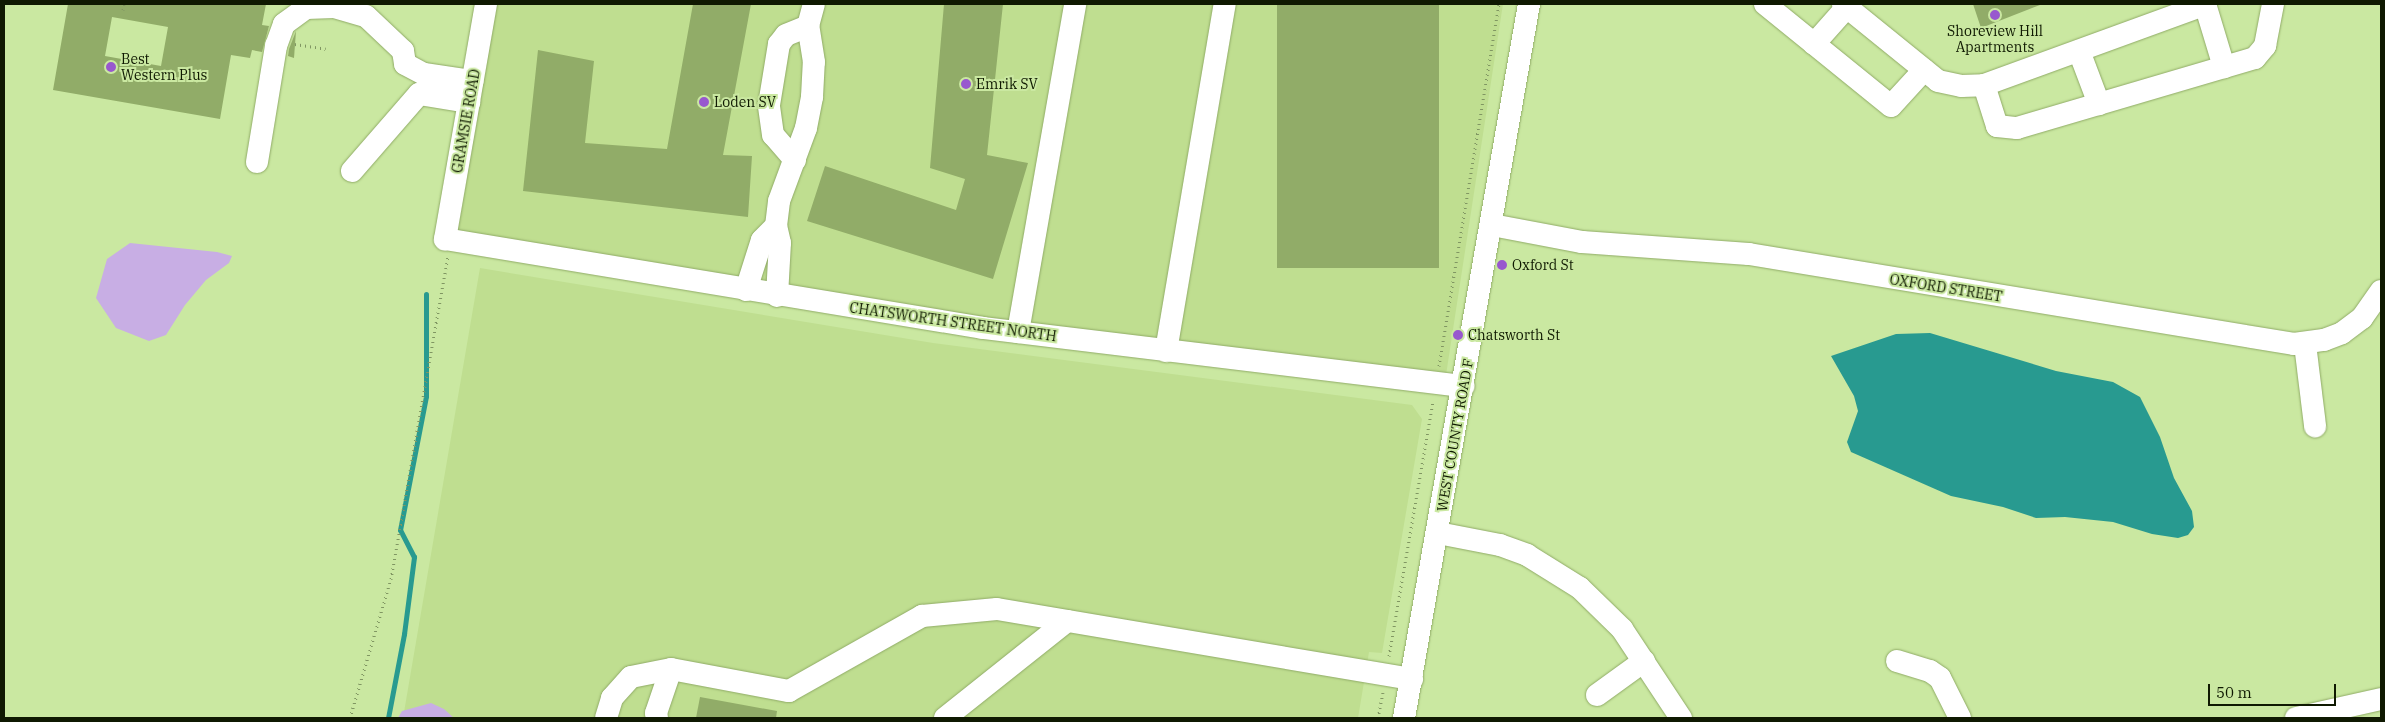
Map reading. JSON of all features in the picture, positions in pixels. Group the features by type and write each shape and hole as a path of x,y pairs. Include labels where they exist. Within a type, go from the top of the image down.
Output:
{"street":[{"name":"GRAMSIE ROAD","path":"448,240 486,4"},
{"path":"777,296 780,242 776,226 784,184 795,160 812,97 814,62 808,26 814,4"},
{"path":"1018,332 1075,4"},
{"path":"1166,351 1225,4"},
{"name":"WEST COUNTY ROAD F","path":"1404,718 1464,386 1529,4"},
{"path":"1765,4 1891,106 1924,70"},
{"path":"1814,44 1845,5 1924,70 1946,82 1961,86 1984,85 2205,4 2224,67"},
{"path":"1984,85 1997,126 2018,128 2255,58 2265,46 2273,4"},
{"path":"257,162 278,41 284,24 306,8 334,7 366,16 403,51 405,64 421,84 471,92"},
{"path":"795,160 773,135 769,105 779,44 786,34 808,26"},
{"path":"2079,51 2099,104"},
{"path":"352,171 421,84"},
{"name":"OXFORD STREET","path":"1492,225 1582,242 1749,254 2266,341 2305,344 2342,333 2362,318 2381,291"},
{"path":"746,290 762,240 776,226"},
{"name":"CHATSWORTH STREET NORTH","path":"448,240 777,296 1018,332 1464,386"},
{"path":"2305,344 2315,426"},
{"path":"1438,533 1500,545 1553,569 1602,607 1644,661 1681,718"},
{"path":"606,718 612,698 631,677 671,669 789,691 922,616 997,609 1412,679"},
{"path":"945,718 1067,620"},
{"path":"1597,695 1644,661"},
{"path":"1897,661 1930,671 1940,678 1960,718"},
{"path":"657,718 656,713 671,669"},
{"path":"2296,718 2381,699"}],"path":[{"path":"123,10 124,4"},
{"path":"1378,718 1499,4"},
{"path":"278,41 326,49"},
{"path":"350,718 390,579 448,240"}],"shaded area":[{"path":"497,4 1503,4 1446,375 923,309 458,231"},
{"path":"130,243 217,252 232,256 229,263 206,280 185,305 166,335 149,341 116,328 96,298 107,259"},
{"path":"480,268 933,343 1412,405 1422,419 1382,653 1369,652 1358,718 403,718"},
{"path":"431,703 444,709 454,718 398,718 402,711"}],"water":[{"path":"1930,333 2056,371 2113,382 2140,397 2160,437 2174,478 2192,511 2194,527 2188,535 2178,538 2152,534 2113,522 2065,517 2036,518 2003,507 1951,496 1851,452 1847,442 1858,411 1854,396 1831,356 1896,334"}],"building":[{"path":"68,4 266,4 262,25 269,26 262,52 252,50 250,58 231,55 220,119 53,90","holes":["112,17 168,27 161,66 105,56"]},
{"name":"Loden SV","path":"693,4 751,4 723,155 752,156 748,217 523,191 538,50 594,61 585,143 667,149"},
{"name":"Emrik SV","path":"944,4 1003,4 987,155 1028,163 993,279 807,221 825,166 956,210 965,179 930,168"},
{"path":"1277,4 1439,4 1439,268 1277,268"},
{"name":"Shoreview Hill Apartments","path":"1973,4 2040,4 2040,5 1981,28"},
{"path":"296,31 294,58 288,56"},
{"path":"700,697 777,711 776,718 696,718"}],"waterway":[{"path":"388,718 404,634 414,557 400,530 426,396 426,294"}],"place":[{"name":"Shoreview Hill Apartments","path":"1995,15"},
{"name":"Best Western Plus","path":"111,67"},
{"name":"Emrik SV","path":"966,84"},
{"name":"Loden SV","path":"704,102"},
{"name":"Oxford St","path":"1502,265"},
{"name":"Chatsworth St","path":"1458,335"}]}
